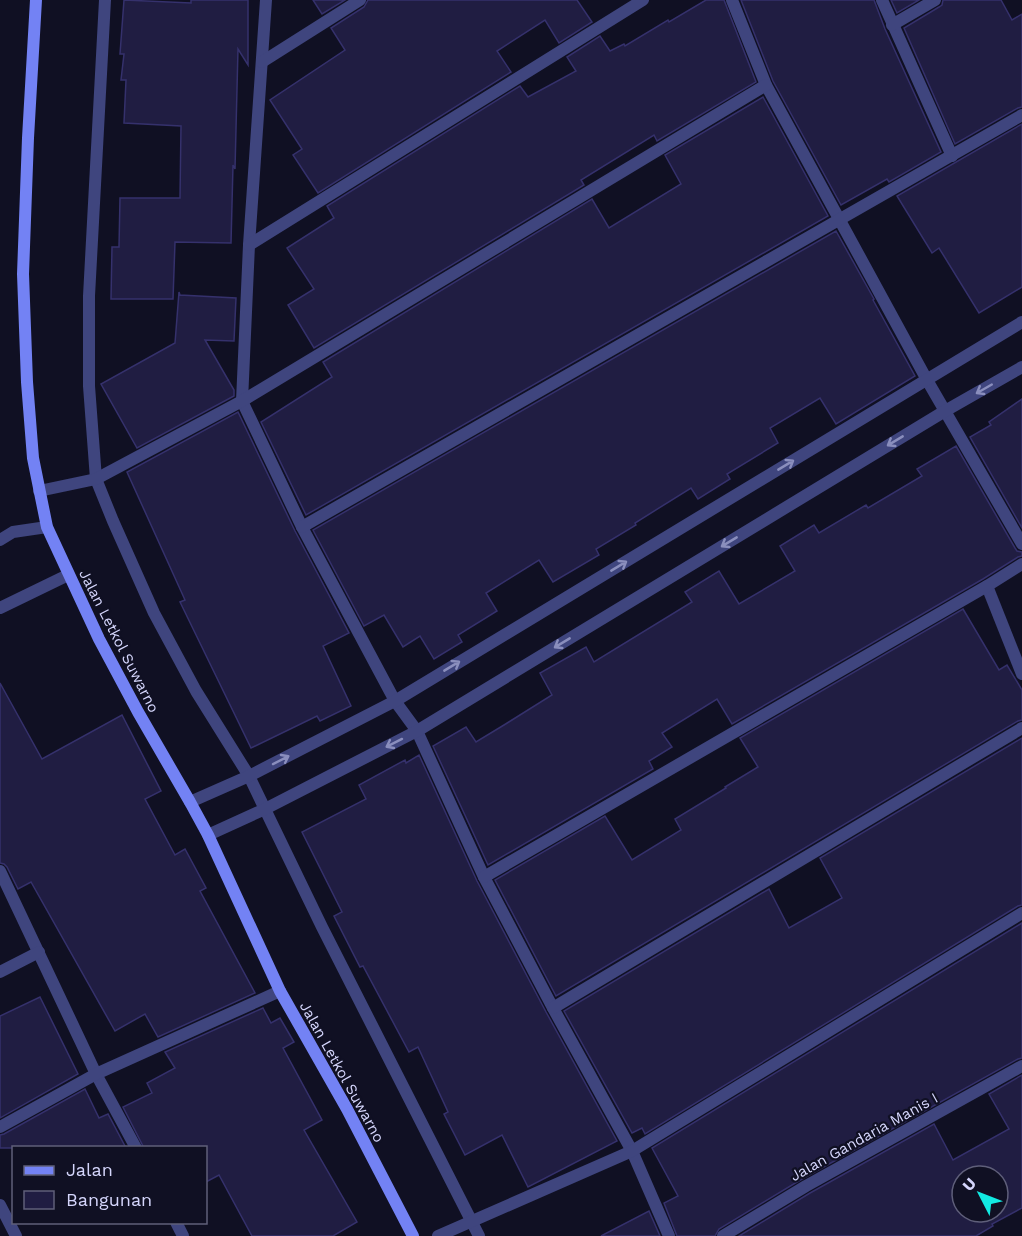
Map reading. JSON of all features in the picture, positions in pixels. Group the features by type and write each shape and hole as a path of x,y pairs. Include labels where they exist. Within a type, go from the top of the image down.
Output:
{"street":[{"name":"Jalan Letkol Suwarno","path":"36,0 23,274 33,458 47,526 99,639 208,835 280,991 347,1109 413,1236"},
{"path":"105,0 89,296 89,386 96,479 154,613 195,692 249,777 322,927 479,1236"},
{"path":"266,0 249,244 242,401 302,527 395,701 417,731 484,877 632,1151 669,1236"},
{"path":"262,62 360,0"},
{"path":"249,244 644,0"},
{"path":"732,0 766,85 927,380 1022,544"},
{"path":"882,0 952,156"},
{"path":"892,25 935,0"},
{"path":"39,491 96,479 242,401 766,85"},
{"path":"302,527 1022,115"},
{"path":"190,802 249,777 395,701 1022,322"},
{"path":"208,835 265,809 417,731 945,411 1022,367"},
{"path":"0,540 13,532 47,526"},
{"path":"0,527 13,532"},
{"path":"484,877 1022,564"},
{"path":"0,608 68,575"},
{"path":"987,586 1022,674"},
{"path":"553,1008 1022,728"},
{"path":"0,871 96,1074 135,1146"},
{"path":"438,1236 632,1151 1022,913"},
{"path":"0,972 39,952"},
{"path":"0,1127 96,1074 280,991"},
{"name":"Jalan Gandaria Manis I","path":"723,1236 806,1185 1022,1066"},
{"path":"0,1205 16,1236"}],"building":[{"path":"124,0 191,3 191,0 248,0 248,65 238,49 231,243 175,242 173,299 111,299 112,247 119,247 120,198 180,198 181,126 124,123 126,80 121,80 124,54 120,54"},
{"path":"313,0 345,0 322,14"},
{"path":"368,0 577,0 592,22 559,43 545,20 497,51 511,72 318,193 293,155 302,149 270,100 345,50 331,28 364,7"},
{"path":"706,0 724,0 756,82 657,141 654,135 581,180 584,185 314,348 288,305 314,289 287,248 334,218 327,206 520,86 528,97 576,71 567,57 600,36 610,51 624,44 625,46"},
{"path":"741,0 874,0 941,152 889,182 887,179 841,205 773,81"},
{"path":"891,0 919,0 897,13"},
{"path":"943,0 1001,0 1012,20 1022,14 1022,107 955,144 904,28 942,5"},
{"path":"763,97 828,216 306,515 261,422 332,377 323,362 592,199 609,228 681,184 665,155"},
{"path":"1022,124 1022,287 979,313 939,248 932,253 897,196"},
{"path":"836,231 915,376 836,424 820,398 770,428 778,443 727,474 730,479 698,499 691,488 596,549 599,555 553,582 539,560 486,593 497,611 458,635 462,642 434,659 420,636 403,647 384,615 364,626 313,530"},
{"path":"179,292 180,295 236,298 234,341 205,340 234,390 234,396 137,448 101,384 175,343"},
{"path":"1022,399 1022,528 970,437 991,425 989,422"},
{"path":"238,412 295,531 349,633 323,646 351,706 320,721 317,716 251,748 180,602 185,600 127,472"},
{"path":"956,446 1015,548 1022,552 1022,556 732,724 717,699 662,733 672,747 649,761 653,769 488,865 433,746 466,727 476,742 504,725 552,695 540,673 586,647 594,662 692,602 685,592 719,571 739,604 795,571 780,546 814,525 819,533 866,505 868,508 922,476 917,469"},
{"path":"963,609 999,670 1007,665 1022,690 1022,720 556,996 495,880 605,816 632,860 681,830 675,819 758,767 740,738"},
{"path":"0,683 42,759 122,715 161,791 145,799 175,855 185,849 206,888 200,891 255,993 158,1037 145,1014 115,1031 31,882 18,889 7,867 0,863"},
{"path":"1022,738 1022,905 645,1134 642,1128 632,1133 564,1011 769,889 789,928 842,898 820,858"},
{"path":"419,755 477,881 617,1141 528,1187 502,1135 465,1155 444,1114 448,1112 418,1047 409,1052 363,966 360,967 334,916 342,912 302,832 366,799 359,785"},
{"path":"1022,923 1022,1058 802,1179 719,1229 715,1236 677,1236 664,1203 678,1196 652,1148"},
{"path":"40,997 78,1074 0,1118 0,1016"},
{"path":"263,1008 271,1023 280,1018 294,1042 283,1048 322,1120 304,1130 357,1222 333,1236 252,1236 219,1175 207,1181 207,1146 143,1146 123,1107 152,1093 147,1083 175,1068 165,1052"},
{"path":"1022,1075 1022,1208 1010,1214 1010,1164 950,1164 950,1224 992,1224 993,1226 976,1236 739,1236 810,1193 934,1124 953,1160 1009,1129 989,1094"},
{"path":"85,1089 99,1118 108,1114 125,1146 12,1146 12,1148 0,1148 0,1135"},
{"path":"649,1211 660,1236 601,1236"}]}
